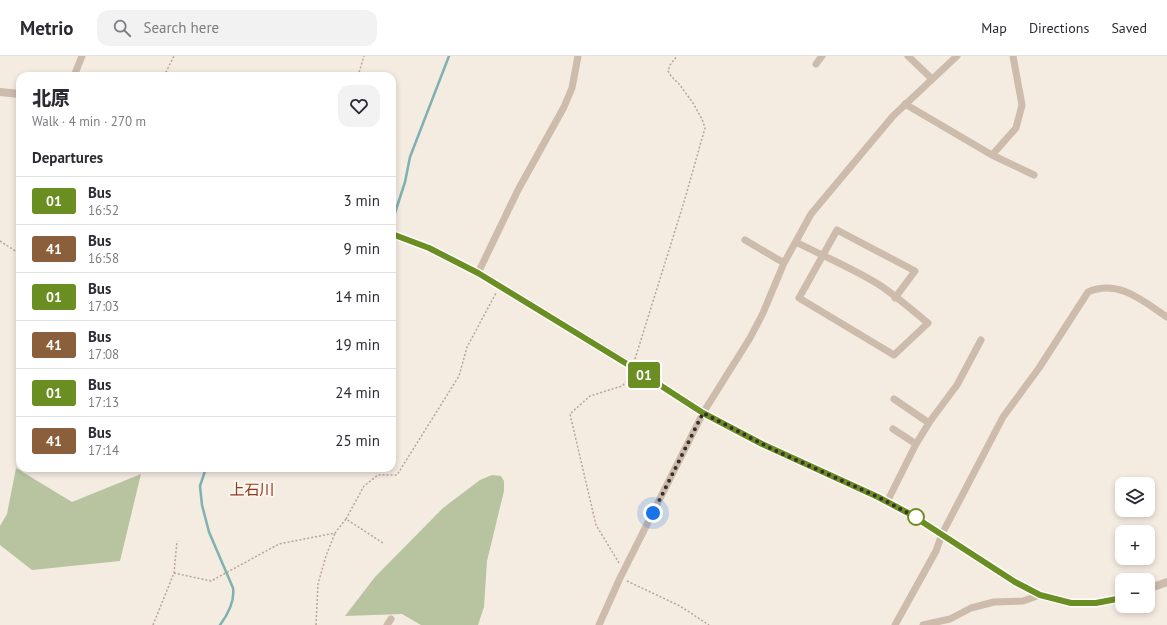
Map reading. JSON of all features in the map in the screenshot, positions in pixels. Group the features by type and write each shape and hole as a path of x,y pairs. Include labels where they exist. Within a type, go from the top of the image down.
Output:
{"street":[{"path":"76,72 82,56"},
{"path":"478,273 518,190 564,107 572,88 578,56"},
{"path":"816,64 822,56"},
{"path":"908,56 932,79"},
{"path":"599,625 620,578 703,413 750,338 784,263 810,214 861,153 905,104 957,56"},
{"path":"992,155 1016,128 1022,105 1013,56"},
{"path":"0,92 16,94"},
{"path":"905,104 992,155 1034,175"},
{"path":"796,242 822,256 878,284 895,298 928,323 894,355 799,298 822,256 837,230 915,271 895,298"},
{"path":"396,236 429,248 478,273 636,369 703,413 772,449 910,514 1015,582 1040,595 1071,603 1096,603 1115,599"},
{"path":"745,240 784,263"},
{"path":"895,625 936,551 942,534 1003,417 1039,368 1088,292 1094,289 1109,287 1122,290 1134,295 1167,317"},
{"path":"887,502 916,444 928,424 957,385 981,340"},
{"path":"894,399 930,423 928,424"},
{"path":"892,429 916,444"},
{"path":"1155,586 1167,582"},
{"path":"923,625 950,619 971,608 994,602 1023,600 1040,595"}],"path":[{"path":"166,72 174,56"},
{"path":"359,72 364,56"},
{"path":"624,570 596,525 570,414 590,396 622,386 636,369 705,128 693,103 671,76 668,70 677,56"},
{"path":"0,241 16,251"},
{"path":"316,625 318,584 326,556 335,534 346,519 364,486 378,475 397,475 459,376 467,346 500,286"},
{"path":"346,519 383,543"},
{"path":"174,574 211,582 279,544 335,534"},
{"path":"153,625 174,574 177,541"},
{"path":"620,578 680,606 709,625"}],"green space":[{"path":"16,468 16,472 23,472 72,502 141,474 120,561 32,570 0,545 0,526 7,514"},
{"path":"492,475 501,476 504,481 504,491 487,561 484,607 478,625 421,625 402,614 345,616 375,577 443,508 480,480"}],"waterway":[{"path":"396,210 405,182 410,157 449,56"},
{"path":"205,472 200,486 202,505 209,532 233,588 233,598 230,607 220,625"}],"bus line":[{"name":"01","path":"396,235 429,248 478,273 632,367 718,422 762,444 878,497 910,514 1015,582 1040,595 1056,600 1085,604 1115,600"}],"district":[{"name":"上石川","path":"252,490"}],"route":[{"path":"653,513 703,413 741,434 878,497 917,518 916,517"}]}
